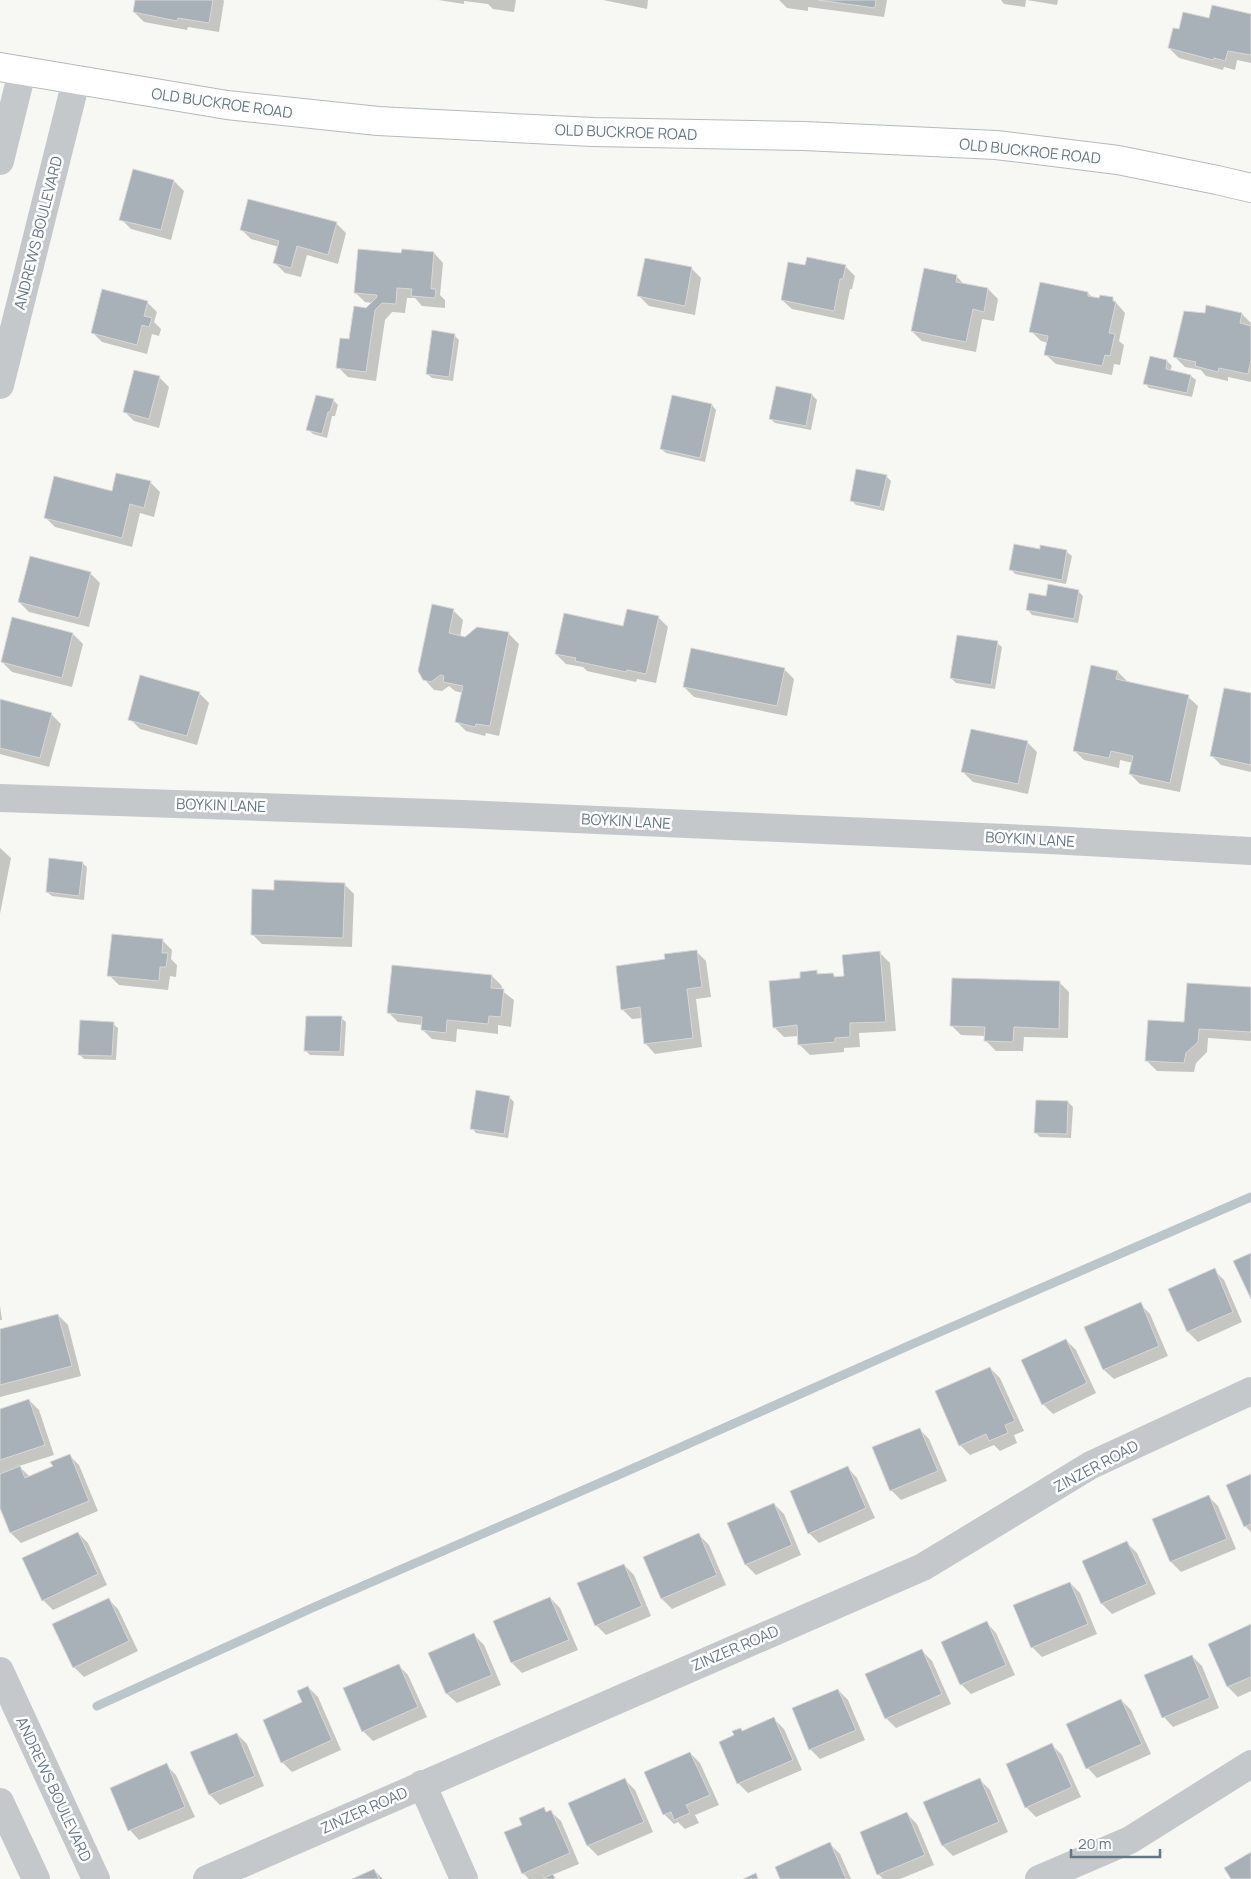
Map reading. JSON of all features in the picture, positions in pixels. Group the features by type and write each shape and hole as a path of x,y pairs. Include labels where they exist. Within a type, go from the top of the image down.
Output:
{"main road":[{"name":"OLD BUCKROE ROAD","path":"11,70 227,106 378,121 593,132 804,136 996,145 1118,160 1251,188"}],"street":[{"path":"0,161 11,70"},
{"name":"ANDREWS BOULEVARD","path":"0,385 76,81"},
{"name":"BOYKIN LANE","path":"0,798 462,814 1251,851"},
{"name":"ZINZER ROAD","path":"207,1879 923,1567 1091,1465 1251,1391"},
{"name":"ANDREWS BOULEVARD","path":"0,1671 96,1879"},
{"path":"1040,1879 1130,1840 1251,1764"},
{"path":"422,1784 464,1879"},
{"path":"0,1802 36,1879"}],"building":[{"path":"135,0 213,0 209,23 178,18 177,21 133,12"},
{"path":"818,0 876,0 875,8"},
{"path":"1212,5 1251,14 1251,55 1228,51 1225,61 1214,58 1213,60 1168,48 1173,28 1179,29 1183,12 1209,18"},
{"path":"133,169 174,180 161,230 119,220"},
{"path":"248,199 337,222 328,255 297,246 291,268 273,263 279,241 240,230"},
{"path":"358,249 401,253 402,249 434,252 431,289 436,289 435,298 411,296 412,289 397,288 396,304 382,303 375,310 366,372 336,368 340,338 349,339 354,306 366,308 377,297 377,295 354,293"},
{"path":"807,257 846,265 843,279 840,279 834,311 781,300 788,262 805,265"},
{"path":"645,258 692,267 685,306 637,296"},
{"path":"924,268 957,275 956,282 988,288 984,312 973,309 966,342 911,331"},
{"path":"1040,282 1088,292 1088,296 1099,298 1100,295 1113,297 1113,301 1116,302 1109,333 1115,334 1110,356 1105,355 1102,366 1044,355 1048,336 1029,332"},
{"path":"102,289 148,301 144,316 152,318 149,327 142,325 137,345 91,333"},
{"path":"1206,305 1242,313 1240,323 1251,326 1251,360 1248,374 1219,368 1218,372 1195,366 1196,362 1173,357 1184,311 1205,313"},
{"path":"432,330 455,334 449,377 426,374"},
{"path":"1150,356 1167,360 1166,369 1191,375 1187,393 1143,384"},
{"path":"134,370 160,376 149,419 123,412"},
{"path":"776,386 812,394 806,426 769,419"},
{"path":"316,395 334,399 322,434 306,430"},
{"path":"672,395 712,404 700,458 660,449"},
{"path":"856,469 887,475 880,507 850,501"},
{"path":"116,473 151,481 144,508 130,504 122,538 44,518 54,476 112,491"},
{"path":"1014,544 1040,549 1040,545 1067,550 1062,580 1009,570"},
{"path":"30,556 91,572 79,618 18,602"},
{"path":"1048,584 1079,590 1074,619 1026,610 1029,593 1046,596"},
{"path":"432,604 454,609 449,633 465,637 477,627 509,632 490,726 476,724 475,727 455,722 463,686 443,682 444,676 440,675 431,682 423,680 418,671"},
{"path":"627,609 659,616 646,674 627,670 626,672 575,661 576,658 555,654 564,613 623,626"},
{"path":"12,617 73,633 62,678 1,662"},
{"path":"957,635 998,641 991,685 950,678"},
{"path":"691,648 785,668 777,706 683,687"},
{"path":"1091,665 1118,671 1116,679 1189,695 1170,783 1129,774 1133,756 1111,751 1109,758 1073,751"},
{"path":"140,675 200,692 187,736 128,720"},
{"path":"1224,688 1251,693 1251,765 1210,756"},
{"path":"0,699 52,713 40,758 0,748"},
{"path":"971,729 1028,741 1018,784 961,772"},
{"path":"49,858 83,862 79,896 46,892"},
{"path":"274,880 345,883 343,938 251,935 252,889 274,890"},
{"path":"112,934 163,939 162,953 168,953 166,967 160,967 159,981 107,976"},
{"path":"697,950 702,987 687,989 693,1038 644,1044 640,1007 621,1010 616,966 665,959 664,954"},
{"path":"880,951 886,1022 850,1023 850,1037 835,1038 835,1042 798,1045 797,1025 773,1028 769,981 800,978 800,972 817,970 817,974 833,973 834,977 844,976 842,955"},
{"path":"392,965 492,975 491,988 504,989 501,1017 489,1016 488,1024 447,1020 446,1033 421,1030 422,1017 387,1013"},
{"path":"952,978 1060,981 1059,1029 1014,1027 1013,1042 984,1041 985,1027 950,1026"},
{"path":"1187,983 1251,987 1251,1032 1199,1029 1198,1042 1186,1053 1184,1063 1145,1061 1148,1020 1184,1022"},
{"path":"306,1016 342,1016 340,1052 304,1051"},
{"path":"80,1020 114,1022 112,1056 78,1055"},
{"path":"476,1090 510,1096 504,1134 470,1129"},
{"path":"1036,1100 1068,1101 1067,1134 1034,1133"},
{"path":"1251,1253 1251,1299 1233,1261"},
{"path":"1215,1268 1233,1312 1187,1332 1168,1289"},
{"path":"1141,1302 1159,1346 1103,1370 1084,1327"},
{"path":"58,1314 72,1366 0,1385 0,1329"},
{"path":"1066,1339 1087,1383 1042,1405 1021,1360"},
{"path":"990,1367 1015,1421 1005,1425 1008,1433 989,1441 986,1434 959,1446 935,1391"},
{"path":"29,1399 45,1445 0,1460 0,1409"},
{"path":"920,1428 938,1471 890,1491 872,1447"},
{"path":"70,1454 89,1501 10,1533 0,1508 0,1474 20,1466 25,1478 53,1466 50,1462"},
{"path":"848,1466 866,1508 808,1534 790,1491"},
{"path":"1251,1474 1251,1524 1244,1527 1226,1485"},
{"path":"1209,1495 1227,1539 1170,1562 1152,1519"},
{"path":"774,1503 792,1545 745,1565 727,1523"},
{"path":"78,1532 98,1574 42,1601 22,1558"},
{"path":"699,1533 717,1575 661,1599 643,1557"},
{"path":"1127,1541 1147,1584 1101,1604 1082,1561"},
{"path":"624,1564 642,1606 595,1626 577,1583"},
{"path":"1070,1582 1088,1624 1031,1648 1013,1605"},
{"path":"550,1597 569,1640 511,1663 493,1621"},
{"path":"109,1598 129,1641 73,1668 52,1624"},
{"path":"987,1621 1006,1665 960,1685 941,1642"},
{"path":"1251,1624 1251,1677 1227,1687 1208,1644"},
{"path":"474,1633 492,1675 446,1694 428,1653"},
{"path":"922,1649 942,1694 885,1719 865,1674"},
{"path":"1192,1655 1210,1698 1162,1718 1144,1675"},
{"path":"399,1664 418,1707 362,1732 343,1688"},
{"path":"308,1686 332,1740 281,1763 263,1720 302,1702 297,1691"},
{"path":"838,1689 856,1730 809,1750 792,1708"},
{"path":"1121,1699 1142,1744 1086,1769 1066,1724"},
{"path":"774,1717 793,1760 737,1784 719,1742 734,1735 732,1731 741,1728 742,1731"},
{"path":"237,1733 255,1776 209,1795 190,1752"},
{"path":"1052,1743 1072,1787 1025,1808 1006,1764"},
{"path":"690,1752 710,1795 686,1805 690,1813 674,1820 671,1812 663,1815 644,1772"},
{"path":"167,1763 185,1807 128,1831 110,1788"},
{"path":"625,1778 644,1822 587,1846 568,1803"},
{"path":"980,1778 999,1822 942,1846 923,1802"},
{"path":"544,1807 546,1812 551,1810 570,1853 522,1874 504,1832 522,1825 519,1818"},
{"path":"907,1812 925,1855 877,1875 860,1832"},
{"path":"830,1842 846,1879 780,1879 775,1867"},
{"path":"1251,1852 1251,1879 1231,1879 1224,1868"},
{"path":"374,1869 379,1879 352,1879"},
{"path":"756,1873 758,1879 743,1879"},
{"path":"553,1874 555,1879 542,1879"}],"waterway":[{"path":"97,1706 312,1608 1251,1197"}]}
